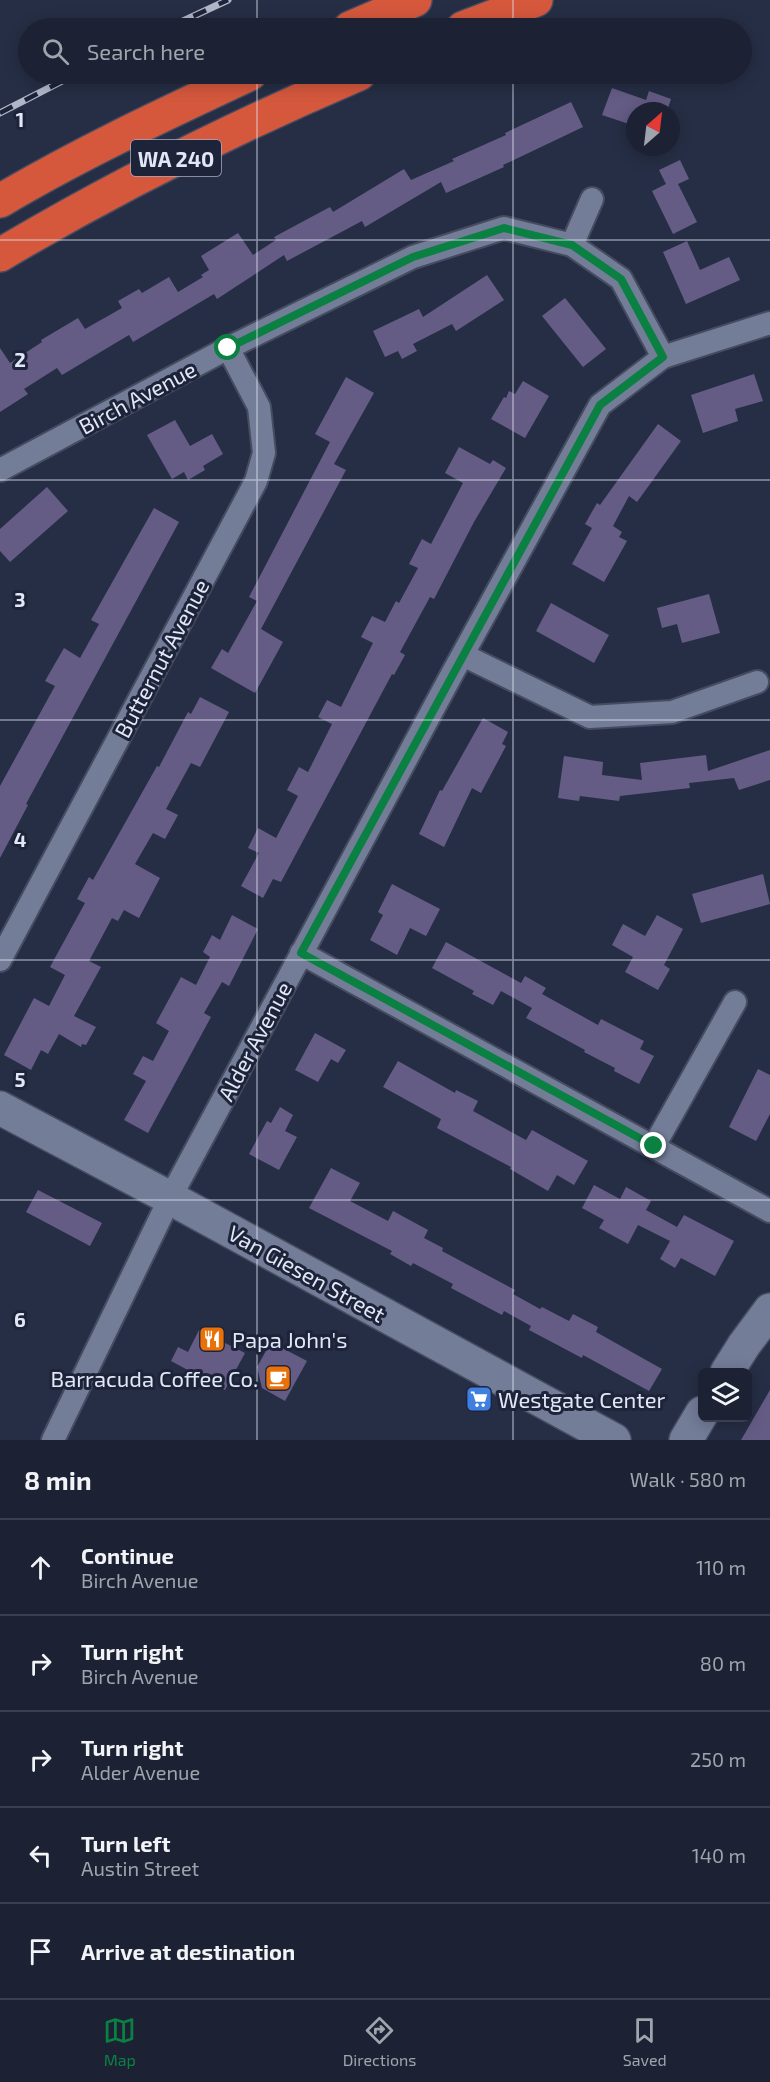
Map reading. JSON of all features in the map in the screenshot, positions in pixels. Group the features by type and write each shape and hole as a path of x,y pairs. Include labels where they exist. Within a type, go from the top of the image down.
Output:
{"highway":[{"path":"373,18 415,0"},
{"path":"489,18 536,0"},
{"name":"WA 240","path":"0,201 46,174 135,128 229,84"},
{"name":"WA 240","path":"0,255 126,183 337,84"}],"main road":[{"name":"Van Giesen Street","path":"0,1108 614,1440"},
{"path":"730,1368 770,1310"},
{"path":"686,1440 698,1420"}],"street":[{"path":"572,245 592,199"},
{"name":"Birch Avenue","path":"0,470 228,348 413,257 504,228 572,245 621,279 663,357"},
{"name":"Alder Avenue","path":"53,1440 170,1198 600,405 663,357 770,323"},
{"name":"Butternut Avenue","path":"0,960 256,481 264,453 259,407 228,348"},
{"path":"463,655 590,717 672,712 757,682"},
{"path":"301,953 770,1211"},
{"path":"654,1146 735,1002"}],"building":[{"path":"612,88 646,100 649,91 671,99 670,102 626,102 626,123 602,115"},
{"path":"571,102 583,127 446,193 441,182 365,227 362,221 287,261 284,255 217,299 214,294 133,342 129,335 62,375 57,368 24,389 28,394 0,412 0,348 10,363 42,342 41,340 78,318 85,329 122,308 118,301 139,289 142,293 169,277 178,292 203,277 201,275 209,270 201,256 238,233 253,255 276,240 274,237 330,207 333,212 404,169 411,180"},
{"path":"680,160 689,179 678,184 697,222 673,234 652,191 666,184 659,170"},
{"path":"687,241 700,270 729,257 740,280 686,304 663,252"},
{"path":"487,275 504,300 456,331 452,324 413,344 417,351 402,359 398,351 385,357 373,331 419,309 423,317"},
{"path":"565,298 606,349 583,367 542,316"},
{"path":"754,374 763,401 735,409 738,421 703,433 691,395"},
{"path":"346,377 374,393 334,464 346,470 261,629 283,642 255,693 211,668 222,649 228,653 257,601 249,597 330,442 315,434"},
{"path":"523,381 549,396 525,438 491,419 509,391 515,394"},
{"path":"175,420 190,446 212,434 223,454 203,466 205,470 188,480 184,472 172,479 147,435"},
{"path":"658,424 681,441 637,502 629,496 613,526 622,532 619,537 627,541 604,582 572,564 592,528 585,524 597,503 600,505"},
{"path":"459,447 490,464 493,460 506,468 474,522 434,599 430,597 400,652 405,655 394,675 392,674 281,882 273,879 263,898 241,886 259,853 248,848 258,828 276,838 298,796 287,790 299,767 308,772 332,724 318,717 327,700 341,707 373,643 361,637 372,616 385,622 396,601 399,603 418,568 409,564 422,539 431,544 463,483 445,473"},
{"path":"47,487 68,511 10,562 0,551 0,529"},
{"path":"154,508 179,522 26,804 28,805 0,858 0,786 55,686 45,681 64,648 80,658 99,624 91,620"},
{"path":"709,594 720,633 682,643 677,624 662,628 657,608"},
{"path":"551,603 609,635 594,663 536,631"},
{"path":"200,697 229,712 200,767 191,763 166,809 178,815 165,839 153,833 135,864 160,878 139,918 124,910 118,921 112,918 89,961 101,967 74,1016 96,1027 86,1045 82,1044 81,1047 59,1034 48,1054 41,1050 31,1070 4,1055 34,998 49,1006 65,975 50,967 85,903 77,899 89,877 93,880 157,766 159,767 188,712 191,714"},
{"path":"483,718 508,732 502,744 506,746 481,793 472,788 444,847 419,834 440,790 442,791"},
{"path":"770,750 770,780 739,790 734,778 689,783 690,788 620,796 619,801 580,796 579,801 558,798 564,756 603,762 602,775 642,780 640,763 706,755 708,771"},
{"path":"763,874 770,904 701,923 692,894"},
{"path":"392,884 440,909 426,936 410,928 397,955 370,940 383,915 378,912"},
{"path":"232,915 258,929 229,986 222,982 204,1013 211,1017 148,1133 124,1120 146,1081 133,1074 143,1056 153,1061 169,1031 156,1023 181,977 196,985 210,957 203,952 212,935 220,940"},
{"path":"657,915 683,929 664,965 670,969 658,990 625,972 633,957 612,945 623,924 645,936"},
{"path":"446,942 521,983 525,976 546,988 542,994 598,1025 601,1019 644,1041 640,1049 654,1056 639,1084 614,1071 615,1068 584,1052 585,1050 526,1018 532,1008 501,991 493,1005 472,994 474,991 432,968"},
{"path":"315,1033 346,1050 338,1063 331,1059 318,1082 295,1070"},
{"path":"398,1061 455,1093 456,1090 478,1101 473,1111 526,1140 532,1130 588,1161 574,1185 557,1175 548,1191 510,1169 511,1167 437,1128 441,1119 383,1087"},
{"path":"758,1069 770,1075 770,1114 756,1141 729,1127"},
{"path":"280,1107 293,1115 285,1131 297,1137 279,1170 249,1154 267,1121 271,1123"},
{"path":"331,1168 360,1183 350,1201 388,1221 393,1211 428,1230 424,1238 443,1248 442,1251 515,1290 513,1294 569,1321 573,1314 598,1327 596,1332 662,1369 649,1391 583,1355 582,1358 529,1330 531,1326 504,1311 502,1315 451,1288 453,1284 413,1263 411,1266 390,1254 392,1251 309,1208"},
{"path":"594,1185 620,1199 626,1187 651,1201 646,1210 677,1227 684,1215 734,1241 715,1276 681,1258 675,1268 660,1259 670,1241 638,1225 628,1244 599,1228 604,1220 582,1208"},
{"path":"38,1190 102,1223 90,1246 26,1212"},
{"path":"199,1330 245,1353 225,1390 171,1361 178,1347 188,1352"},
{"name":"Barracuda Coffee Co.","path":"271,1342 307,1361 285,1401 262,1388 257,1367"},
{"path":"770,1390 770,1440 741,1440"}],"railway":[{"path":"189,18 228,0"},
{"path":"0,113 57,84"}],"place":[{"name":"Papa John's","path":"212,1339"},
{"name":"Barracuda Coffee Co.","path":"278,1378"},
{"name":"Westgate Center","path":"479,1399"}],"route":[{"path":"228,348 413,257 504,228 572,245 621,279 663,357 600,405 301,953 654,1146"}]}
